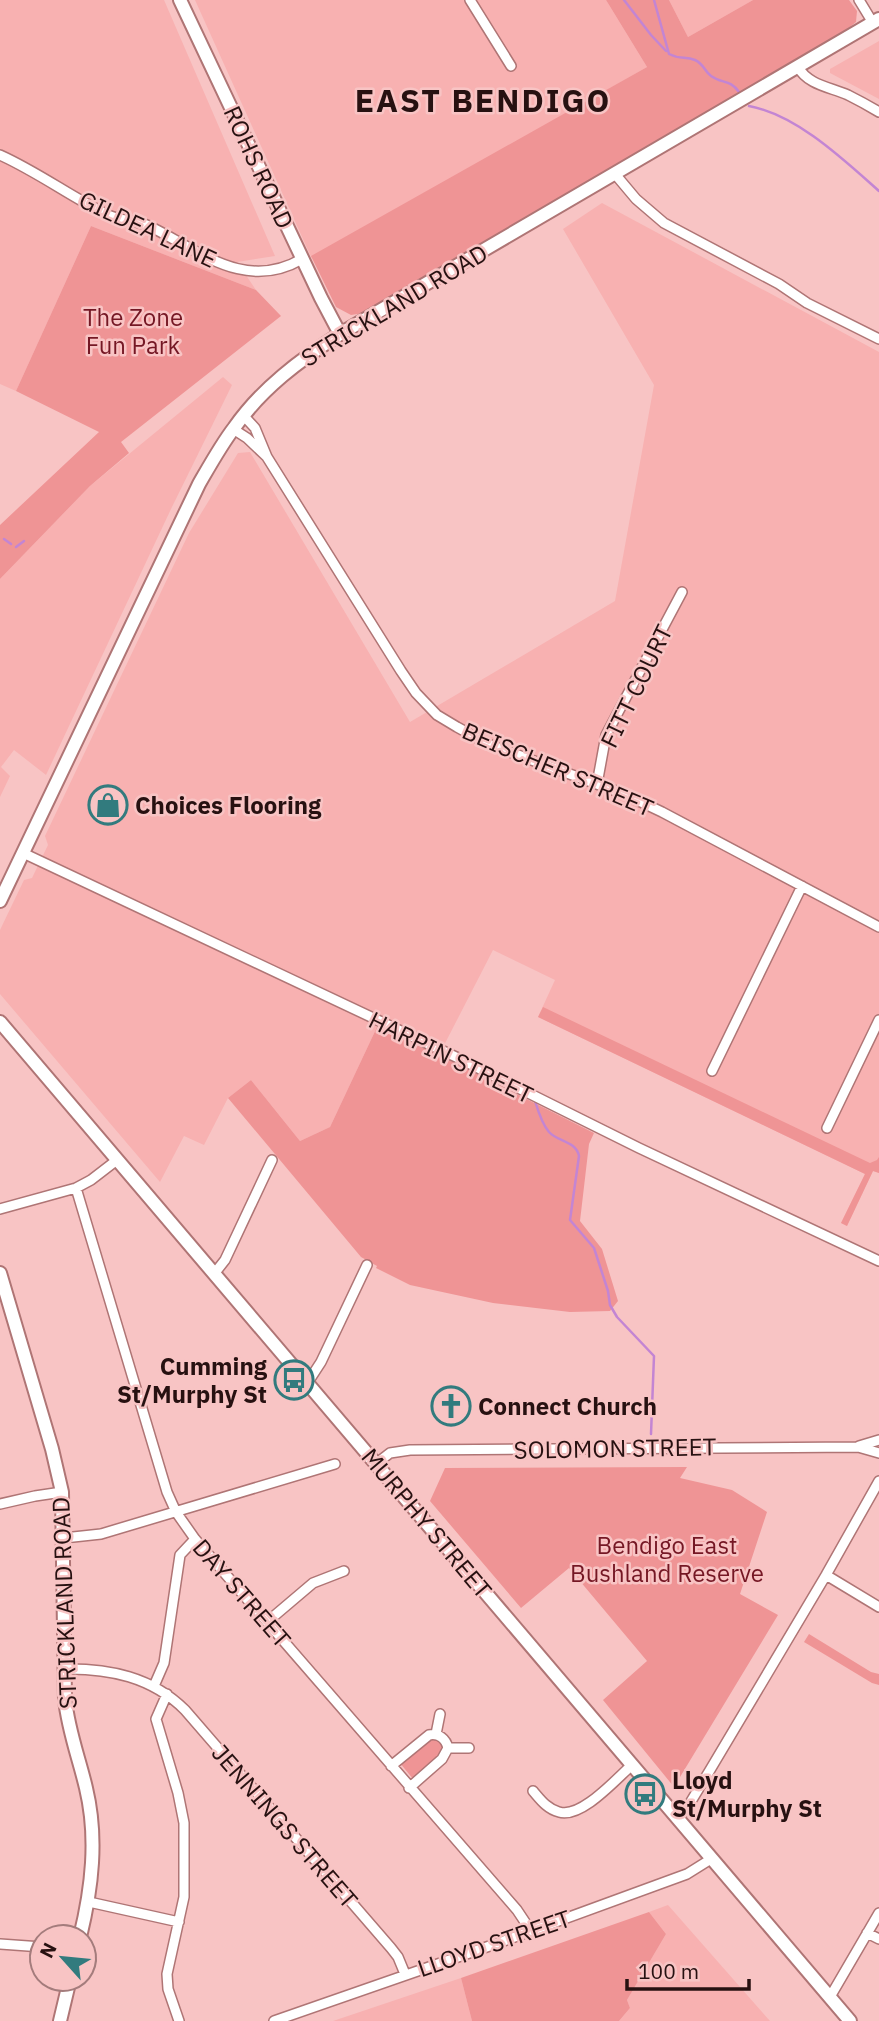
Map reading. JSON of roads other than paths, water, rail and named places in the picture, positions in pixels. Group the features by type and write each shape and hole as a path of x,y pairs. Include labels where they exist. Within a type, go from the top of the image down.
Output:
{"street":[{"name":"ROHS ROAD","path":"180,0 340,334"},
{"path":"470,0 511,66"},
{"path":"859,0 876,21"},
{"name":"STRICKLAND ROAD","path":"0,901 199,484 243,415 286,373 340,334 876,21"},
{"path":"798,67 802,74 815,83 879,112"},
{"name":"GILDEA LANE","path":"0,155 36,172 110,216 143,223 234,269 269,271 283,268 302,258"},
{"path":"615,174 636,199 664,223 779,284 807,303 879,339"},
{"name":"BEISCHER STREET","path":"243,415 255,428 267,457"},
{"name":"BEISCHER STREET","path":"233,429 250,440 267,457 401,671 416,693 437,715 488,744 597,784 662,812 879,927"},
{"name":"FITT COURT","path":"597,784 606,735 682,592"},
{"name":"HARPIN STREET","path":"23,853 879,1261"},
{"path":"712,1071 802,886"},
{"path":"827,1128 879,1020"},
{"name":"MURPHY STREET","path":"1,1023 850,2021"},
{"path":"0,1209 76,1188 117,1160"},
{"path":"214,1274 225,1260 272,1160"},
{"name":"DAY STREET","path":"76,1188 167,1492 176,1511 195,1539 517,1910 531,1931"},
{"path":"308,1382 321,1362 367,1265"},
{"name":"STRICKLAND ROAD","path":"1,1276 62,1492 65,1707 86,1789 92,1849 89,1902 84,1923"},
{"name":"SOLOMON STREET","path":"858,1447 879,1440"},
{"name":"SOLOMON STREET","path":"376,1463 390,1453 410,1450 858,1447 879,1453"},
{"path":"64,1538 101,1534 335,1464"},
{"path":"677,1819 691,1802 826,1574 879,1476"},
{"path":"0,1504 62,1492"},
{"path":"155,1686 164,1663 180,1555 195,1539"},
{"path":"267,1622 313,1583 344,1571"},
{"path":"826,1574 879,1607"},
{"name":"JENNINGS STREET","path":"64,1669 137,1678 155,1686 186,1710 391,1948 405,1974"},
{"path":"167,1694 156,1719 184,1823 185,1889 167,1974 168,1989 178,2021"},
{"path":"436,1734 440,1714"},
{"path":"391,1766 427,1736 436,1734 443,1738 448,1748"},
{"path":"448,1748 469,1748"},
{"path":"409,1788 444,1757 448,1748"},
{"path":"533,1791 552,1810 572,1813 588,1804 632,1765"},
{"name":"LLOYD STREET","path":"274,2021 687,1874 711,1859"},
{"path":"89,1902 179,1922"},
{"path":"830,1997 879,1913"},
{"path":"867,1933 879,1939"},
{"path":"0,1944 28,1946"},
{"path":"60,2021 67,1993"}],"waterway":[{"path":"624,0 666,51"},
{"path":"654,0 669,54 695,60 711,76 732,85 739,92"},
{"path":"749,106 767,111 802,128 835,152 879,191"},
{"path":"4,539 11,544"},
{"path":"16,547 24,541"},
{"path":"535,1101 549,1132 571,1144 579,1156 570,1220 594,1248 610,1305 617,1317 654,1356 651,1434"}],"place":[{"name":"Choices Flooring","path":"108,805"},
{"name":"Cumming St/Murphy St","path":"294,1380"},
{"name":"Connect Church","path":"451,1406"},
{"name":"Lloyd St/Murphy St","path":"645,1794"}],"district":[{"name":"EAST BENDIGO","path":"483,100"}],"park label":[{"name":"The Zone Fun Park","path":"133,331"},
{"name":"Bendigo East Bushland Reserve","path":"667,1559"}]}
